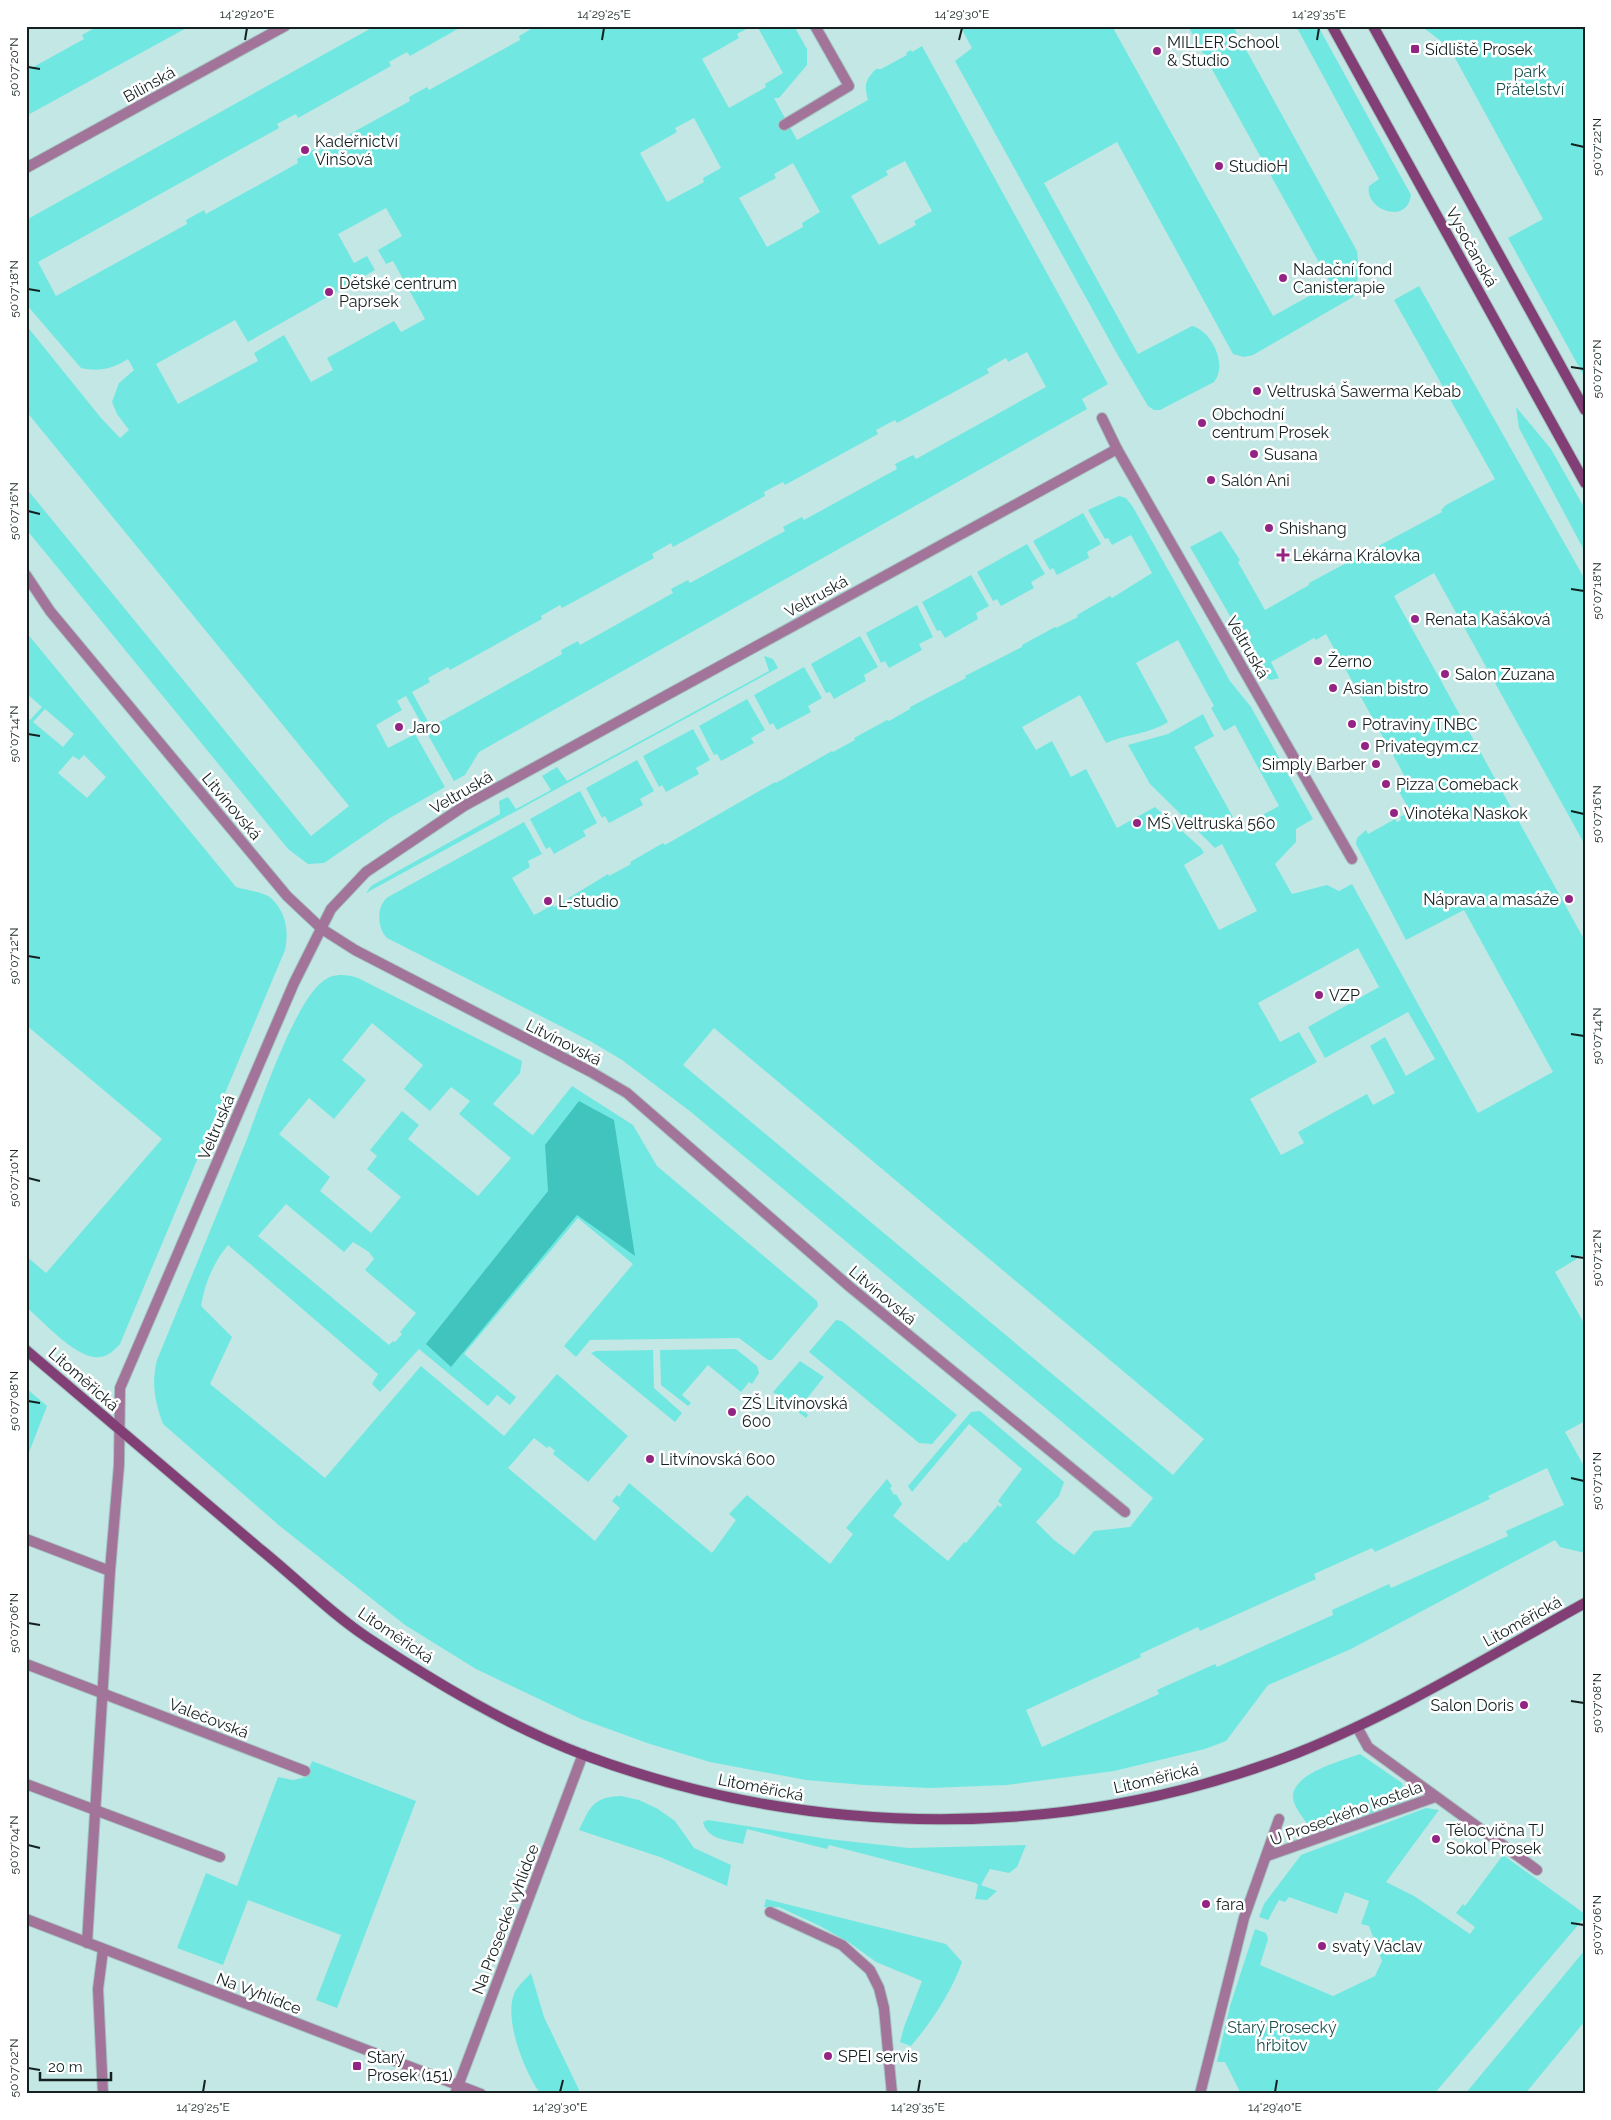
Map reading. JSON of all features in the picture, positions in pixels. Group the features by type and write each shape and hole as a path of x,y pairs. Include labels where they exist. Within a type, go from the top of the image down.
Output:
{"street":[{"name":"Bílinská","path":"26,168 286,26"},
{"path":"784,124 849,86 815,26"},
{"name":"Vysočanská","path":"1332,26 1585,483"},
{"name":"Vysočanská","path":"1373,26 1585,410"},
{"name":"Veltruská","path":"1102,418 1117,449 1352,859"},
{"name":"Veltruská","path":"120,1430 120,1388 294,983 331,909 366,872 464,806 1117,449"},
{"name":"Litvínovská","path":"26,575 50,610 287,896 322,929 354,950 591,1072 627,1093 850,1287 1125,1512"},
{"name":"Litoměřická","path":"26,1350 365,1636 474,1703 529,1731 583,1754 670,1783 794,1809 894,1819 953,1819 1061,1813 1142,1798 1226,1778 1295,1753 1358,1727 1585,1603"},
{"path":"87,1943 97,1811 102,1693 120,1430"},
{"path":"26,1539 110,1571"},
{"name":"Valečovská","path":"26,1664 305,1771"},
{"name":"U Proseckého kostela","path":"1358,1727 1368,1748 1537,1870"},
{"name":"Na Prosecké vyhlídce","path":"457,2089 583,1754"},
{"path":"26,1784 220,1857"},
{"name":"U Proseckého kostela","path":"1268,1856 1435,1797"},
{"name":"U Proseckého kostela","path":"1200,2094 1244,1918 1268,1856 1279,1819"},
{"path":"770,1912 842,1944 870,1970 879,1988 884,2008 892,2094"},
{"name":"Na Vyhlídce","path":"26,1918 457,2089 481,2094"},
{"path":"103,1950 98,1989 103,2094"}],"green space":[{"path":"98,26 103,28 107,26 190,26 26,116 26,71 84,39 82,35"},
{"path":"375,26 463,26 410,56 407,52 389,62 391,66 298,118 296,114 277,124 279,128 38,262 56,296 187,224 186,220 204,210 206,214 298,163 297,159 315,149 317,152 410,101 409,97 427,87 429,90 520,40 519,36 536,26 541,28 545,26 752,26 737,34 739,38 702,59 729,108 766,87 765,84 783,73 757,26 794,26 807,49 807,65 779,98 774,98 797,140 868,100 866,83 876,69 881,69 907,55 906,53 911,50 912,52 922,46 1108,384 1082,399 1087,409 479,752 465,775 454,781 406,696 397,701 402,710 376,725 388,748 415,734 445,787 390,818 324,863 308,864 288,849 26,529 26,488 311,836 349,806 26,411 26,325 101,418 120,438 129,430 117,414 112,402 119,383 134,370 128,359 105,369 81,368 26,304 26,220","holes":["694,118 721,168 703,178 704,182 667,202 640,153 677,132 675,128","905,161 932,211 914,221 916,225 879,245 851,196 888,175 886,171","793,163 820,212 802,223 803,227 767,247 739,198 776,178 774,174","386,208 402,236 378,250 386,264 393,261 425,319 401,332 394,321 327,358 333,370 311,382 284,335 254,353 258,361 178,404 156,364 235,320 248,342 375,270 367,256 354,263 338,234","1027,352 1046,387 916,459 913,455 895,464 897,469 804,520 802,517 783,527 785,531 690,583 688,580 671,589 673,593 580,645 578,641 561,650 562,654 431,727 412,692 430,682 428,678 448,667 450,670 542,619 541,616 560,605 562,608 654,558 652,554 671,543 673,547 765,496 764,492 783,482 785,485 878,434 876,430 895,420 897,423 989,373 987,369 1006,358 1008,362"]},
{"path":"960,26 1112,26 1273,316 1331,284 1188,26 1233,26 1357,251 1358,274 1353,297 1253,355 1244,357 1233,354 1117,142 1044,183 1138,354 1192,326 1206,334 1216,350 1219,367 1218,375 1214,382 1160,410 1154,410 1148,406 1116,352 955,61 972,48"},
{"path":"1296,26 1318,26 1411,195 1408,204 1402,210 1395,212 1387,211 1373,201 1369,194 1369,186 1379,179"},
{"name":"park Přátelství","path":"1421,26 1585,26 1585,378 1508,238 1543,219 1449,47"},
{"path":"1419,286 1583,576 1585,589 1585,845 1434,573 1394,596 1585,941 1585,1254 1555,1272 1585,1325 1585,1421 1565,1432 1585,1468 1585,1553 1560,1547 1555,1540 1351,1649 1268,1685 1226,1741 1205,1749 1114,1771 1007,1785 929,1788 806,1780 710,1762 650,1744 581,1719 476,1669 405,1625 281,1527 163,1424 155,1393 154,1377 157,1360 236,1167 279,1055 300,1011 311,994 326,979 344,975 358,978 522,1061 520,1073 493,1104 531,1134 533,1135 572,1086 633,1125 657,1166 817,1301 818,1306 772,1360 768,1360 739,1338 590,1340 576,1357 564,1346 633,1264 578,1218 464,1354 516,1397 510,1405 497,1395 488,1406 419,1349 380,1392 372,1384 378,1374 228,1245 210,1274 201,1306 232,1337 210,1384 325,1478 421,1366 504,1436 557,1374 628,1436 588,1482 553,1454 555,1451 549,1446 547,1448 534,1438 508,1468 595,1541 620,1508 612,1501 617,1495 619,1497 629,1483 712,1553 736,1520 729,1514 747,1495 830,1564 853,1534 846,1528 887,1479 892,1486 890,1488 894,1495 896,1494 902,1504 893,1516 948,1561 998,1505 1000,1507 1002,1505 998,1501 1022,1469 969,1424 912,1492 908,1486 971,1412 980,1411 1064,1482 1059,1496 1036,1522 1054,1540 1074,1555 1094,1531 1130,1527 1153,1498 691,1112 622,1060 590,1041 387,938 381,929 379,917 381,906 388,897 524,822 542,854 528,861 530,867 512,878 534,915 553,905 554,907 608,874 609,876 631,864 630,862 663,843 665,845 775,782 855,740 854,738 887,720 889,721 910,709 910,707 966,678 965,676 1022,647 1022,645 1055,627 1078,617 1077,615 1110,596 1112,598 1152,573 1131,535 1112,545 1108,538 1105,539 1088,510 1119,496 1126,498 1133,507 1230,681 1251,707 1313,819 1296,829 1296,842 1275,864 1292,894 1327,885 1339,891 1352,884 1478,1113 1553,1072 1464,910 1406,940 1356,844 1357,838 1366,830 1368,834 1395,819 1397,822 1401,820 1400,817 1410,811 1398,790 1409,784 1326,634 1316,640 1314,638 1271,662 1279,678 1271,680 1266,678 1190,547 1221,531 1240,560 1238,562 1265,610 1309,585 1309,583 1442,512 1441,510 1446,505 1495,479 1394,300","holes":["1178,640 1214,706 1211,708 1224,731 1235,725 1279,806 1239,828 1194,747 1214,736 1203,714 1168,734 1128,745 1150,784 1215,848 1222,844 1257,911 1219,930 1184,865 1204,853 1201,848 1155,807 1117,828 1086,769 1071,777 1052,741 1036,750 1022,727 1080,695 1106,743 1161,726 1168,722 1136,663","1358,948 1379,987 1308,1027 1325,1058 1408,1012 1435,1059 1406,1076 1385,1037 1370,1046 1395,1093 1373,1105 1367,1094 1298,1132 1304,1143 1281,1155 1250,1099 1317,1062 1299,1032 1280,1042 1258,1003","372,1023 423,1065 404,1089 430,1111 451,1087 470,1101 459,1114 511,1158 478,1196 408,1139 419,1125 402,1111 370,1150 377,1156 367,1169 401,1197 371,1233 320,1191 330,1177 279,1134 309,1098 334,1119 366,1080 342,1060","714,1028 1204,1439 1173,1475 683,1065","286,1204 344,1252 353,1242 369,1252 374,1259 365,1270 416,1313 400,1332 402,1334 395,1342 393,1341 389,1345 258,1236","1547,1468 1564,1505 1506,1531 1508,1536 1391,1588 1389,1584 1332,1610 1333,1615 1217,1667 1215,1664 1157,1690 1159,1694 1042,1747 1026,1710 1141,1657 1140,1654 1198,1627 1200,1631 1316,1579 1314,1574 1372,1548 1375,1552 1490,1499 1488,1496"]},
{"path":"1516,407 1551,449 1585,509 1585,552 1519,428"},
{"path":"1083,513 1101,544 1087,552 1089,558 1057,575 1053,568 1050,570 1033,541"},
{"path":"1027,544 1045,574 1031,582 1034,588 1001,606 997,599 993,601 977,572"},
{"path":"971,575 989,606 976,613 978,619 945,638 940,630 937,631 922,602"},
{"path":"917,605 933,637 919,644 922,650 889,668 885,661 881,663 866,633"},
{"path":"26,632 236,887 268,896 276,903 285,922 287,936 285,950 120,1344 109,1354 100,1357 91,1357 71,1347 26,1307 26,1256 46,1273 162,1139 26,1025 26,717 30,720 42,707 26,693","holes":["45,709 74,734 63,747 33,722","84,755 106,777 87,798 58,773 73,756 79,760"]},
{"path":"860,636 878,667 864,675 866,681 834,699 830,692 826,693 811,664"},
{"path":"764,656 773,659 778,668 366,893 371,886 500,814 499,801 508,797 516,809 551,790 542,776 557,767 567,781 769,671"},
{"path":"804,667 822,698 808,706 811,712 777,730 773,723 770,725 754,695"},
{"path":"747,699 765,730 751,738 754,743 721,761 717,754 714,755 699,726"},
{"path":"693,729 710,760 696,768 699,774 666,792 662,785 659,787 643,756"},
{"path":"637,760 654,791 640,799 643,805 609,823 605,816 602,818 586,788"},
{"path":"580,791 597,823 583,831 586,836 554,854 550,847 546,849 530,819"},
{"path":"836,1320 842,1321 957,1415 932,1444 919,1443 809,1352"},
{"path":"736,1349 757,1366 759,1373 752,1384 749,1382 741,1392 708,1365 682,1395 691,1403 688,1406 661,1385 660,1350"},
{"path":"653,1350 654,1388 682,1413 675,1422 591,1353 596,1351"},
{"path":"800,1361 824,1377 800,1407 808,1415 806,1418 773,1392"},
{"path":"26,1388 47,1406 26,1460"},
{"path":"1360,1754 1402,1783 1405,1797 1401,1803 1320,1832 1311,1830 1294,1803 1294,1790 1300,1782 1318,1770"},
{"path":"312,1761 416,1801 337,2008 316,2000 341,1935 248,1900 223,1965 177,1948 206,1873 237,1886 278,1777 293,1780 306,1777"},
{"path":"621,1796 639,1800 658,1809 675,1821 694,1848 731,1865 727,1886 660,1857 579,1830 586,1815 598,1801 604,1798"},
{"name":"Starý Prosecký hřbitov","path":"1426,1808 1439,1810 1386,1882 1414,1896 1470,1934 1475,1927 1456,1913 1463,1904 1465,1906 1503,1855 1585,1914 1585,1917 1434,2094 1241,2094 1225,2062 1217,2062 1230,2006 1255,1929 1266,1933 1268,1939 1260,1965 1333,1996 1375,1976 1382,1961 1369,1926 1361,1924 1369,1901 1345,1892 1337,1914 1289,1897 1285,1902 1279,1900 1268,1920 1259,1917 1264,1904 1301,1855"},
{"path":"708,1820 828,1839 909,1848 1026,1845 1017,1867 1009,1873 990,1869 981,1885 997,1891 987,1900 975,1899 978,1885 976,1883 829,1845 827,1849 747,1829 743,1844 725,1840 713,1836 705,1828 703,1822"},
{"path":"766,1899 946,1944 962,1962 940,2006 911,2046 900,2042 922,1981 876,1962 850,1943 820,1926 779,1907 764,1907"},
{"path":"1585,1950 1585,2021 1525,2094 1465,2094"},
{"path":"531,1973 544,2017 579,2090 578,2094 540,2093 522,2059 514,2031 512,2005 515,1991"}],"shaded area":[{"path":"579,1101 614,1120 635,1256 577,1215 451,1367 426,1344 548,1191 545,1145"}],"place":[{"name":"Sídliště Prosek","path":"1415,49"},
{"name":"MILLER School & Studio","path":"1157,51"},
{"name":"Kadeřnictví Vinšová","path":"305,150"},
{"name":"StudioH","path":"1219,166"},
{"name":"Nadační fond Canisterapie","path":"1283,278"},
{"name":"Dětské centrum Paprsek","path":"329,292"},
{"name":"Veltruská Šawerma Kebab","path":"1257,391"},
{"name":"Obchodní centrum Prosek","path":"1202,423"},
{"name":"Susana","path":"1254,454"},
{"name":"Salón Ani","path":"1211,480"},
{"name":"Shishang","path":"1269,528"},
{"name":"Lékárna Královka","path":"1283,555"},
{"name":"Renata Kašáková","path":"1415,619"},
{"name":"Žerno","path":"1318,661"},
{"name":"Salon Zuzana","path":"1445,674"},
{"name":"Asian bistro","path":"1333,688"},
{"name":"Potraviny TNBC","path":"1352,724"},
{"name":"Jaro","path":"399,727"},
{"name":"Privategym.cz","path":"1365,746"},
{"name":"Simply Barber","path":"1376,764"},
{"name":"Pizza Comeback","path":"1386,784"},
{"name":"Vinotéka Naskok","path":"1394,813"},
{"name":"MŠ Veltruská 560","path":"1137,823"},
{"name":"Náprava a masáže","path":"1569,899"},
{"name":"L-studio","path":"548,901"},
{"name":"VZP","path":"1319,995"},
{"name":"ZŠ Litvínovská 600","path":"732,1412"},
{"name":"Litvínovská 600","path":"650,1459"},
{"name":"Salon Doris","path":"1524,1705"},
{"name":"Tělocvična TJ Sokol Prosek","path":"1436,1839"},
{"name":"fara","path":"1206,1904"},
{"name":"svatý Václav","path":"1322,1946"},
{"name":"SPEI servis","path":"828,2056"},
{"name":"Starý Prosek (151)","path":"357,2066"}]}
